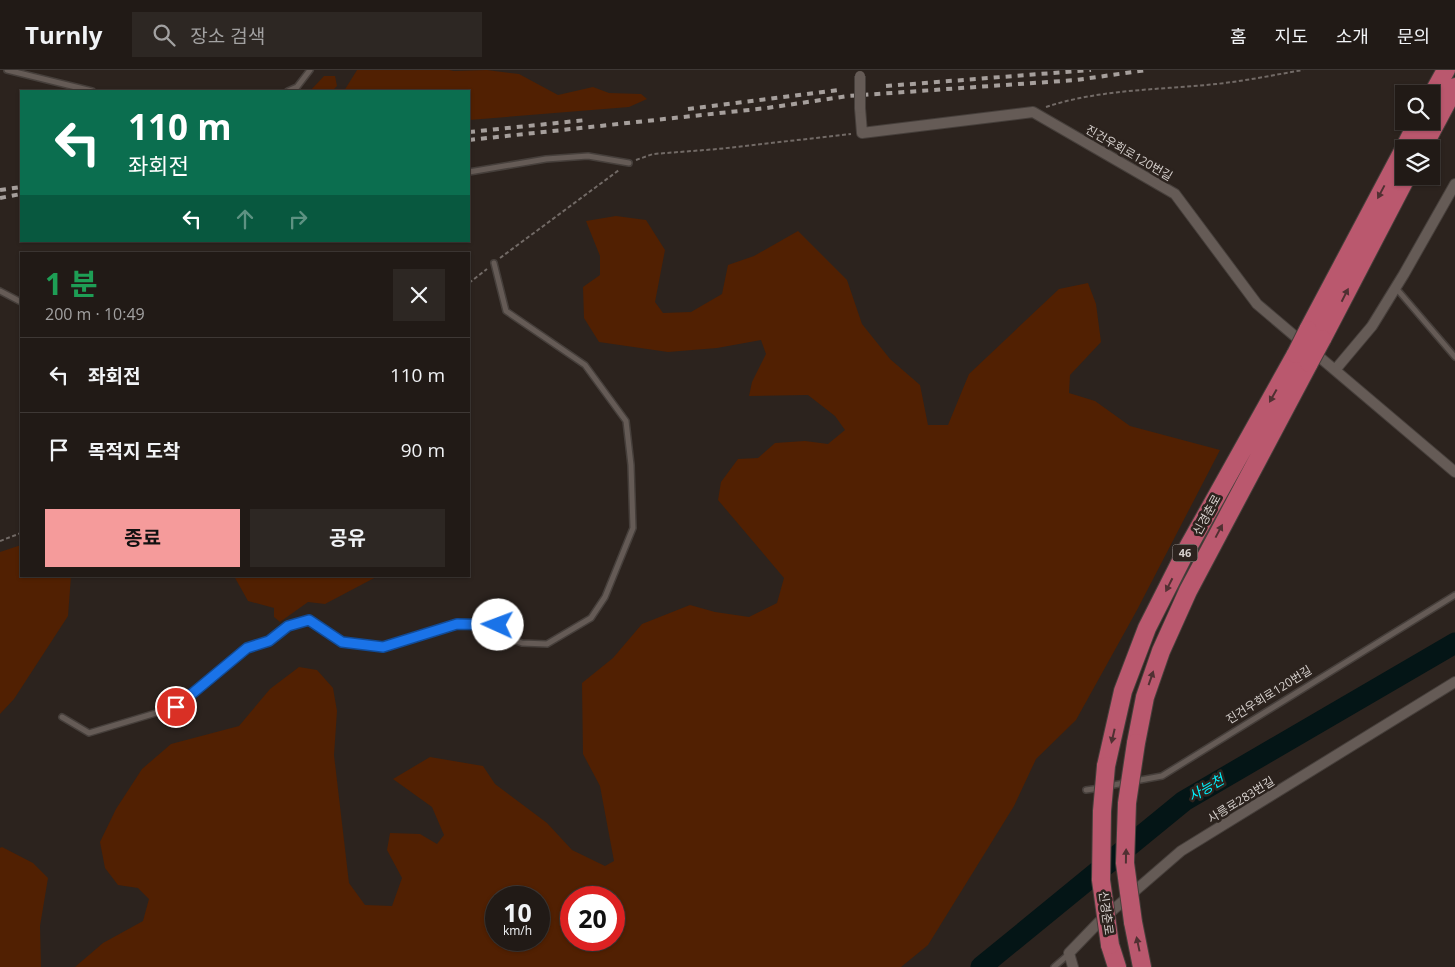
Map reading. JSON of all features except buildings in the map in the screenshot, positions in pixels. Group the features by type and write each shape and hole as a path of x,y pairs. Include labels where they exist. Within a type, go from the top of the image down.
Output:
{"highway":[{"path":"1425,140 1442,85"},
{"name":"신경춘로","path":"1142,967 1133,922 1125,863 1127,803 1145,697 1161,651 1188,591 1395,168"},
{"name":"신경춘로","path":"1315,334 1403,185"},
{"name":"신경춘로","path":"1117,967 1110,945 1101,880 1102,811 1106,766 1124,691 1147,628 1186,551 1303,358"}],"street":[{"name":"진건우회로120번길","path":"860,73 862,132 1033,112 1175,194 1258,304 1455,472"},
{"path":"1334,370 1372,326 1455,184"},
{"name":"사릉로283번길","path":"1069,953 1099,922 1182,851 1455,682"},
{"path":"1069,953 1073,967"}],"lane":[{"path":"6,70 88,90"},
{"path":"290,90 297,87 310,70"},
{"path":"470,172 546,159 588,156 629,163"},
{"path":"62,717 89,733 176,707 247,648 269,641 288,626 309,620 342,642 383,647 457,624 498,625 508,638 522,643 547,644 591,618 605,597 633,528 631,465 626,421 585,365 506,311 494,263"},
{"path":"1396,287 1455,357"},
{"path":"0,291 20,301"},
{"name":"진건우회로120번길","path":"1086,790 1162,776 1455,595"},
{"path":"1054,967 1069,953"}],"path":[{"path":"0,541 20,533"}],"shaded area":[{"path":"357,70 487,70 519,74 558,95 593,87 609,93 641,94 647,99 629,107 470,120 470,90 345,90"},
{"path":"324,76 335,76 337,86 333,90 311,90"},
{"path":"616,216 646,220 665,250 655,302 663,313 691,312 722,294 728,265 754,256 798,231 847,280 862,324 890,359 920,385 928,425 948,425 969,374 1059,289 1088,283 1096,304 1101,342 1070,375 1069,393 1095,401 1130,426 1220,450 1137,610 1076,720 1036,759 1014,806 928,945 901,967 75,967 103,943 143,921 149,899 138,888 118,885 105,868 100,842 116,809 142,769 171,744 239,726 270,689 299,667 317,670 333,688 337,711 334,755 349,883 365,905 392,906 402,878 387,850 390,833 420,834 437,844 444,835 432,807 393,779 430,757 483,766 495,784 547,823 572,850 605,866 614,861 600,786 583,754 582,683 613,658 642,624 690,605 715,612 749,617 777,603 784,578 718,500 721,482 738,459 758,458 775,443 805,441 828,444 845,430 835,416 808,395 749,396 752,382 766,354 761,340 717,348 668,352 599,342 584,318 583,287 600,275 600,256 586,221"},
{"path":"20,545 20,577 71,577 68,616 14,699 0,714 0,552"},
{"path":"235,577 376,577 325,604 308,602 280,622 274,617 274,608 248,601"},
{"path":"2,847 33,863 48,878 40,926 41,967 0,967 0,848"}],"waterway":[{"name":"사능천","path":"981,967 1184,801 1455,643"}],"railway":[{"path":"886,86 1091,70"},
{"path":"470,140 767,108 848,96 1076,80 1147,70"},
{"path":"688,109 839,90"},
{"path":"470,132 586,120"},
{"path":"0,190 20,187"},
{"path":"0,198 20,194"}],"route":[{"path":"176,707 247,648 269,641 288,626 309,620 342,642 383,647 457,624 498,625"}]}
